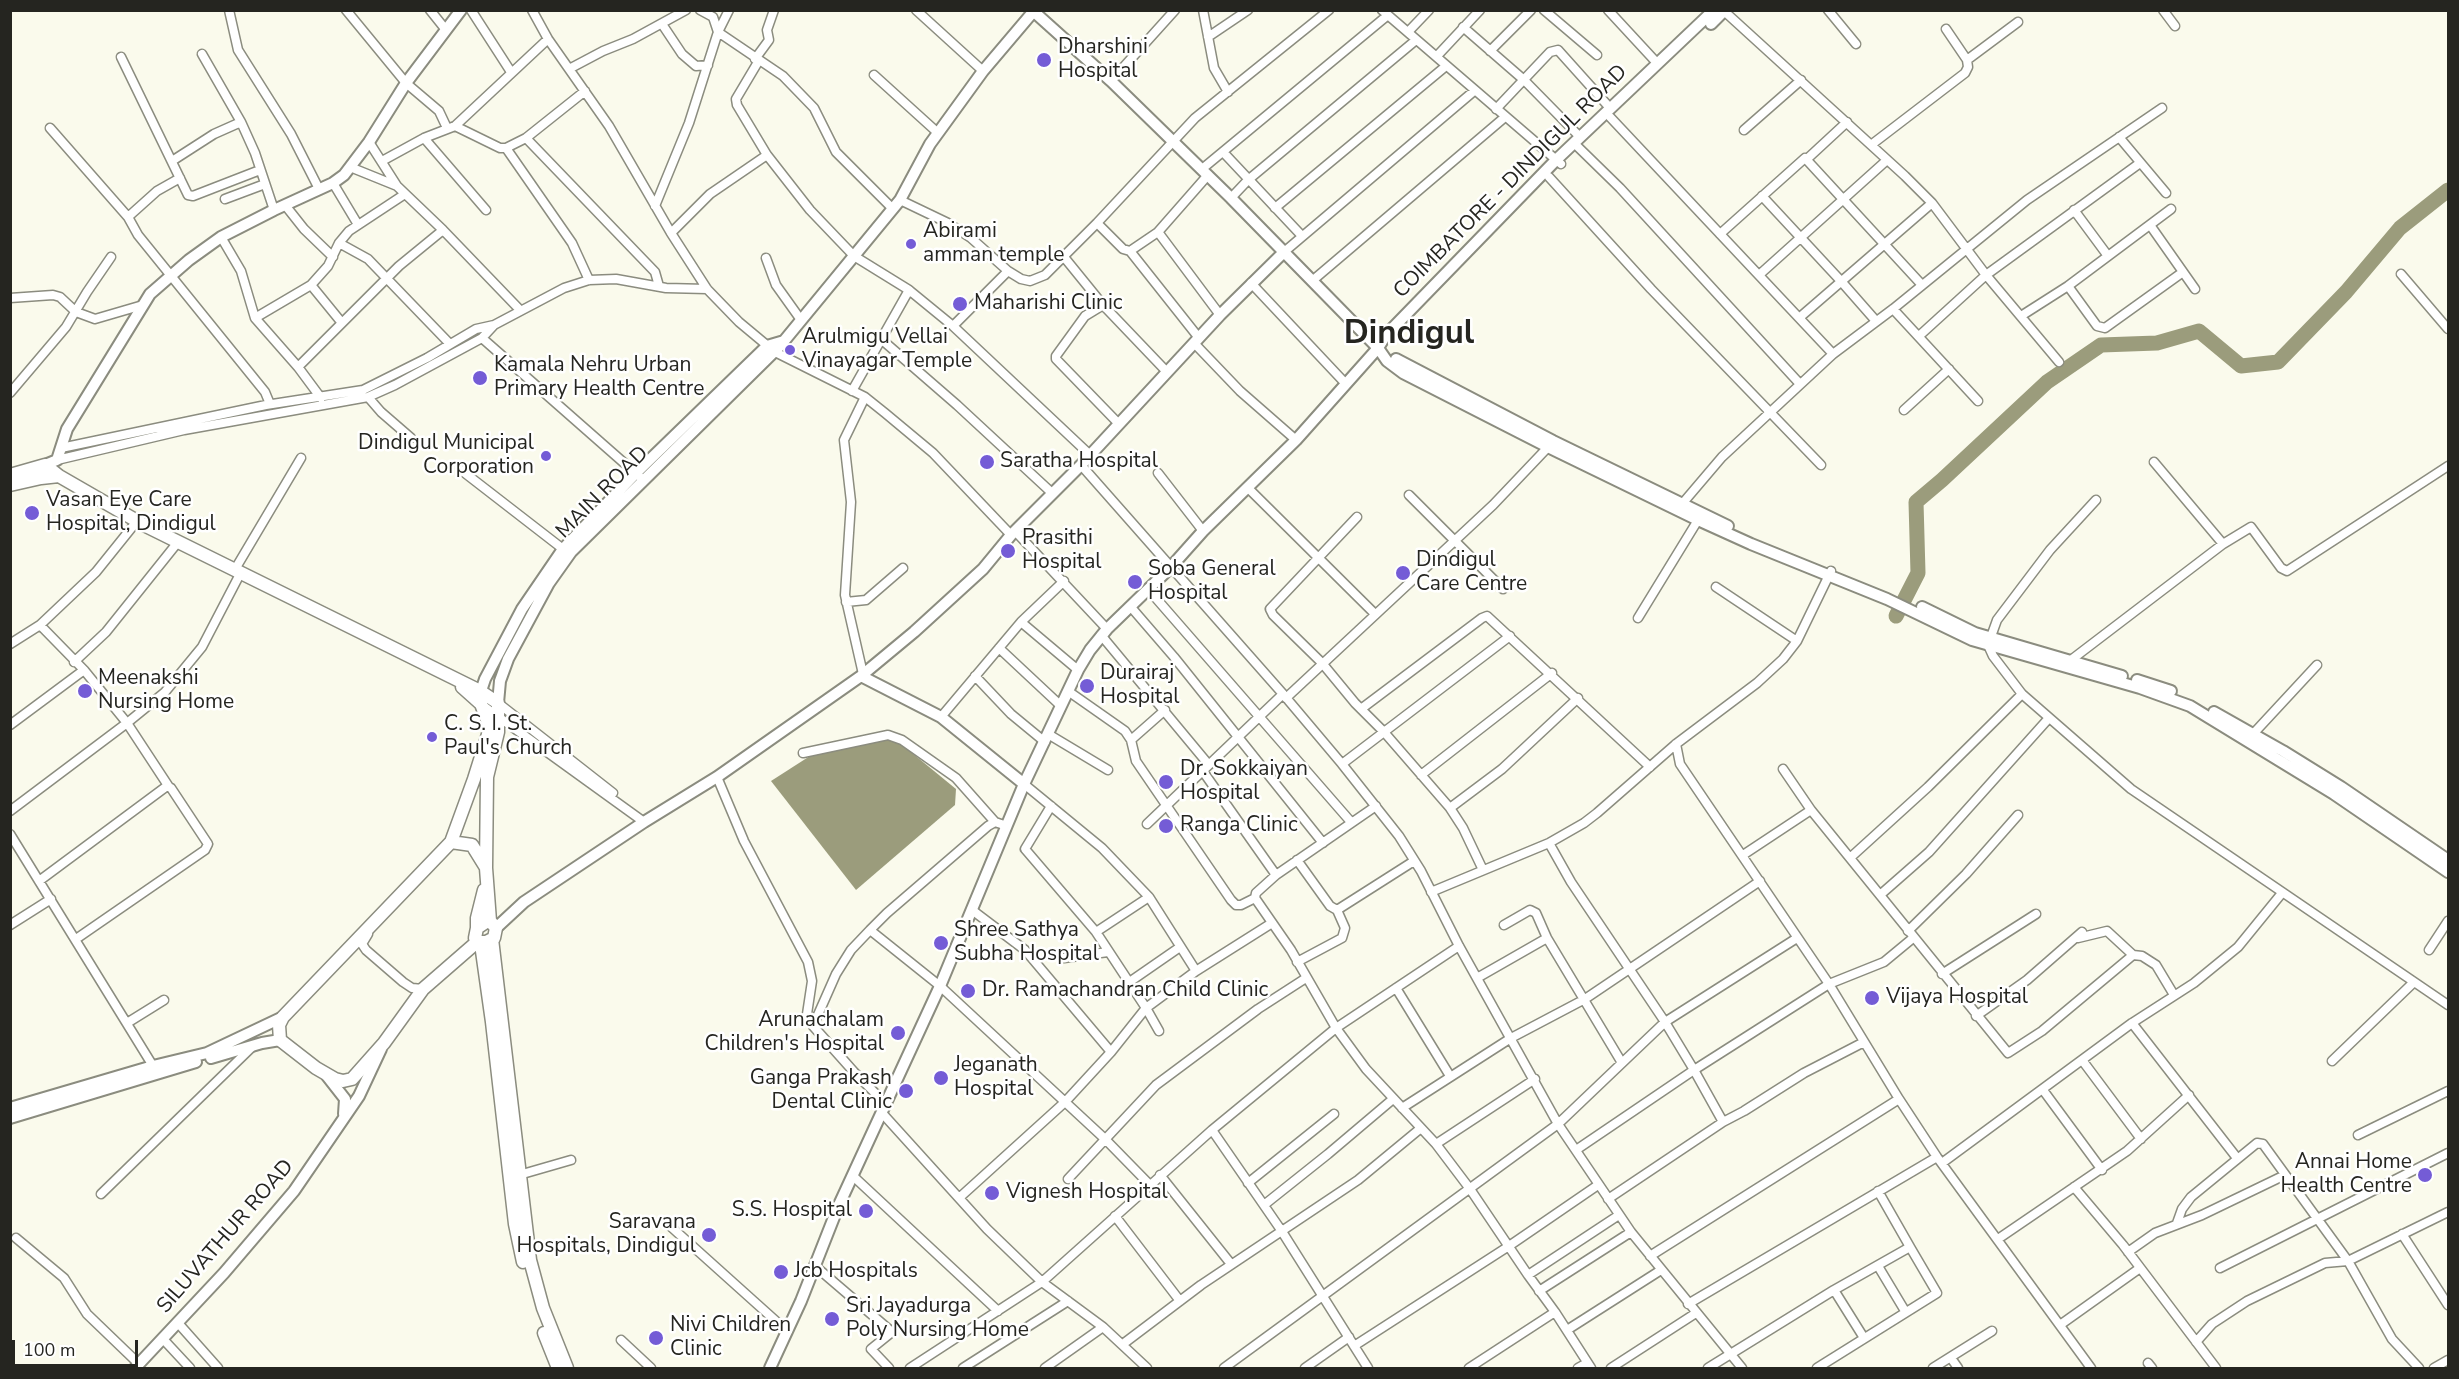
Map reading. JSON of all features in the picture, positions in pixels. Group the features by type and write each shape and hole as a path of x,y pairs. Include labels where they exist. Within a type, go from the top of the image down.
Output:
{"highway":[{"path":"10,475 45,465 59,476 137,521 457,682 498,709 498,732 487,777 485,975 519,1247 536,1313 558,1368"},
{"path":"10,485 59,476"},
{"path":"480,698 490,728 451,842 283,1017 279,1026 280,1040 324,1072 343,1081 352,1079 384,1042 423,989 487,935"},
{"path":"451,842 472,845 482,858 487,873 475,938 487,935"},
{"path":"487,935 530,1260 535,1284 567,1368"},
{"path":"457,959 476,962 485,975"}],"main road":[{"path":"41,478 45,465 57,460 67,429 150,294 221,237 333,183 350,167 369,142 406,83 461,10"},
{"path":"771,349 784,341 896,204 938,133 983,71 1033,11 1111,81 1205,172 1378,348 1405,365 1551,445 1698,520 1751,544 1909,605 1972,640 1989,641 2071,660 2152,684 2253,734 2341,787 2448,860"},
{"name":"COIMBATORE - DINDIGUL ROAD","path":"1378,348 1386,335 1658,63 1721,11"},
{"name":"COIMBATORE - DINDIGUL ROAD","path":"1610,112 1721,11"},
{"name":"COIMBATORE - DINDIGUL ROAD","path":"1378,348 1392,338 1549,177 1558,162"},
{"path":"487,935 524,902 644,822 717,777 862,675 983,569 1013,533 1081,465 1220,315 1284,252"},
{"path":"770,1368 788,1331 853,1176 940,986 1024,784 1078,669 1104,632 1296,440 1378,348"},
{"name":"MAIN ROAD","path":"480,698 522,609 563,549 771,349"},
{"path":"1551,445 1830,573"},
{"name":"MAIN ROAD","path":"498,709 500,681 508,659 549,583 571,552 639,476"},
{"path":"1989,641 2181,699 2334,794 2448,872"},
{"path":"862,675 941,717 1024,784"},
{"path":"10,1118 44,1103 153,1066 207,1053 283,1017"},
{"path":"10,1108 44,1103 280,1040"},
{"name":"SILUVATHUR ROAD","path":"137,1366 225,1273 294,1191 359,1095 384,1042"},
{"name":"SILUVATHUR ROAD","path":"324,1072 345,1099 346,1107 340,1125"}],"street":[{"path":"229,10 238,50 291,134 319,189"},
{"path":"346,10 406,83 439,111 451,127 500,148 506,148 526,138 585,91"},
{"path":"430,10 446,30"},
{"path":"471,10 511,72"},
{"path":"532,10 548,39 609,126 670,233 708,289 771,349 865,397 933,453 1064,581 1165,710 1276,874"},
{"path":"569,69 686,10"},
{"path":"700,10 713,17 718,32 783,76 814,108 836,152 896,204 948,223 971,238 1008,271 1021,279 1030,281 1045,275 1064,257 1195,118 1329,10"},
{"path":"655,206 689,123 718,32 729,10"},
{"path":"774,10 767,30 769,40 736,99 736,105 767,155 810,210 854,256 909,291 953,326 1089,454"},
{"path":"915,10 983,71"},
{"path":"1111,81 1175,10"},
{"path":"1203,10 1214,68 1228,92"},
{"path":"1208,37 1248,10"},
{"path":"1408,32 1429,10"},
{"path":"1437,56 1480,10"},
{"path":"1490,51 1531,10"},
{"path":"1544,10 1597,55"},
{"path":"1608,10 1658,63"},
{"path":"1828,10 1856,44"},
{"path":"2163,10 2175,26"},
{"path":"1721,11 1801,80 1932,203 1966,250 2059,363"},
{"path":"1130,251 1158,232 1223,152 1385,13 1558,162"},
{"path":"1967,60 2018,22"},
{"path":"662,24 682,54 696,66 708,65"},
{"path":"1463,27 1524,80 1800,384"},
{"path":"1871,145 1965,73 1968,67 1967,60 1946,30"},
{"path":"382,161 424,138 451,127 548,39"},
{"path":"1231,198 1248,180 1416,40"},
{"path":"1496,109 1550,52 1558,50 1719,234 1833,354"},
{"path":"202,54 241,122 274,210"},
{"path":"122,57 188,195 192,196 260,170"},
{"path":"1275,208 1446,66"},
{"path":"874,75 938,133"},
{"path":"1744,130 1801,80"},
{"path":"1284,252 1474,91"},
{"path":"1682,504 1722,457 1833,354 1893,309 2027,200 2162,108"},
{"path":"1312,281 1505,117"},
{"path":"172,161 214,134 241,122"},
{"path":"1807,159 1847,122"},
{"path":"50,128 128,217 138,235 265,392 270,404"},
{"path":"2119,137 2166,193"},
{"path":"424,138 486,210"},
{"path":"526,138 655,272 659,286"},
{"path":"369,142 397,186 520,310"},
{"path":"506,148 572,243 589,280"},
{"path":"1223,152 1302,236"},
{"path":"670,233 710,194 767,155"},
{"path":"1719,234 1802,158 1807,159 1922,285"},
{"path":"1759,275 1887,160"},
{"path":"1920,336 1986,275 2140,163"},
{"path":"350,167 397,186"},
{"path":"1549,177 1651,290 1821,465"},
{"path":"128,217 157,191 180,178"},
{"path":"333,183 357,223"},
{"path":"225,199 265,184"},
{"path":"255,318 311,285 328,266 339,243 357,223 405,194"},
{"path":"1761,196 1876,321"},
{"path":"1799,318 1840,280 1932,203"},
{"path":"285,205 304,229 333,257"},
{"path":"2022,316 2068,286 2171,209"},
{"path":"2074,210 2108,256"},
{"path":"1097,223 1123,249 1130,251 1196,341 1240,391 1296,440"},
{"path":"2150,225 2195,289"},
{"path":"298,367 388,277 443,230"},
{"path":"1158,232 1220,315"},
{"path":"221,237 241,270 255,318 298,367 321,398"},
{"path":"339,243 368,259 388,277 449,343"},
{"path":"10,393 38,363 76,312 111,257"},
{"path":"1064,257 1102,305 1167,372"},
{"path":"766,258 776,285 801,320"},
{"path":"953,326 1008,271"},
{"path":"2068,286 2097,326 2106,328 2183,272"},
{"path":"2401,274 2448,329"},
{"path":"57,460 184,430 368,397 482,338 494,325 520,310 564,288 589,280 616,279 659,286 708,289"},
{"path":"1251,283 1346,384"},
{"path":"311,285 342,323"},
{"path":"852,391 909,291"},
{"path":"10,298 53,295 60,297 76,312 95,319 143,305"},
{"path":"1102,305 1085,316 1056,356 1118,423"},
{"path":"1893,309 1978,401"},
{"path":"61,448 270,404 363,390 427,358 476,329 494,325"},
{"path":"482,338 639,476"},
{"path":"880,339 957,405 1052,493"},
{"path":"1904,410 1949,369"},
{"path":"368,397 381,412 411,438"},
{"path":"862,675 846,602 845,573 851,502 844,440 865,397"},
{"path":"1147,824 1237,738 1455,541 1551,445"},
{"path":"10,811 165,692 202,647 237,572 301,458"},
{"path":"2154,462 2223,544"},
{"path":"1081,465 1284,696 1399,836 1558,1124 1631,1232 1742,1368"},
{"path":"2071,660 2223,544 2251,527 2281,568 2287,572 2448,466"},
{"path":"461,470 563,549"},
{"path":"1158,473 1203,531"},
{"path":"1248,488 1375,614"},
{"path":"1409,495 1503,589"},
{"path":"2096,500 2050,550 1997,620 1989,641 1993,656 2022,694 2131,789 2448,1005"},
{"path":"1357,517 1270,609 1322,663 1361,710 1384,732 1450,808 1463,828 1483,870"},
{"path":"1638,618 1698,520"},
{"path":"10,644 40,625 96,572 137,521"},
{"path":"74,662 106,632 178,542"},
{"path":"846,602 866,600 903,568"},
{"path":"1431,892 1549,843 1584,823 1676,744 1757,683 1783,659 1797,641 1830,573"},
{"path":"941,717 1021,622 1064,581"},
{"path":"1716,587 1797,641"},
{"path":"1149,589 1351,822"},
{"path":"1130,606 1174,657 1323,843"},
{"path":"1361,710 1482,618 1491,617 1650,767"},
{"path":"1021,622 1078,669"},
{"path":"40,625 84,670 127,723 208,843 208,848 76,939"},
{"path":"1342,764 1510,636"},
{"path":"999,648 1061,706"},
{"path":"2253,734 2317,665"},
{"path":"10,725 84,670"},
{"path":"1421,775 1552,673"},
{"path":"975,676 1011,714 1046,738 1108,770"},
{"path":"1068,691 1125,730 1131,740 1136,761 1166,808 1236,905 1242,905 1255,898"},
{"path":"1851,857 1928,787 2022,694"},
{"path":"1450,808 1502,769 1578,698"},
{"path":"498,709 631,807 644,822"},
{"path":"1131,740 1165,710"},
{"path":"1880,895 1929,852 2049,718"},
{"path":"803,753 888,735 902,740 956,778 995,822 1007,826"},
{"path":"1676,744 1680,764 1829,984 1939,1160 2091,1368"},
{"path":"1783,769 1811,810 1851,857 2005,1052 2010,1053 2042,1031 2133,955"},
{"path":"717,777 744,841 808,962 812,981 806,1008 813,1026 987,1229 1042,1282 1123,1344 1144,1368"},
{"path":"1024,784 1102,848 1149,897 1197,971"},
{"path":"39,880 164,788 169,787"},
{"path":"1051,806 1025,849 1096,932 1159,1031"},
{"path":"1376,806 1276,874 1256,892 1255,898 1297,962 1336,1028 1366,1069 1436,1144 1555,1312 1589,1366 1578,1368"},
{"path":"1743,855 1811,810"},
{"path":"1576,1150 1694,1070 1829,984 1884,962 2018,814"},
{"path":"813,1026 836,974 851,950 887,913 995,822"},
{"path":"10,834 153,1066"},
{"path":"1549,843 1571,882 1665,1022 1723,1122"},
{"path":"1297,860 1330,906 1337,910 1345,928 1342,938 1297,962"},
{"path":"1337,910 1414,861"},
{"path":"1402,1108 1511,1038 1585,999 1760,881"},
{"path":"1688,1304 1878,1191 1939,1160 2043,1090 2238,947 2282,893"},
{"path":"397,897 362,944 403,982 412,988 423,989"},
{"path":"1096,932 1149,897"},
{"path":"10,925 51,899"},
{"path":"972,910 1025,950 1111,1052"},
{"path":"1504,926 1530,910 1536,914 1547,938 1622,1063"},
{"path":"1942,974 2036,914"},
{"path":"2429,950 2448,921"},
{"path":"959,1198 1065,1102 1111,1052 1146,1008 1197,971 1272,923"},
{"path":"870,930 940,986 1105,1138 1149,1184"},
{"path":"2074,939 2107,931 2133,955 2142,956 2156,965 2174,995"},
{"path":"1976,1016 2027,980 2082,932"},
{"path":"1477,978 1547,938"},
{"path":"1224,1368 1558,1124 1665,1022 1797,938"},
{"path":"910,1368 1042,1282 1149,1184 1336,1028 1459,946"},
{"path":"1128,982 1180,947"},
{"path":"1064,958 1108,951"},
{"path":"1068,1179 1156,1085 1258,1010 1306,978"},
{"path":"2332,1061 2414,982"},
{"path":"1396,988 1449,1076"},
{"path":"127,1023 164,1000"},
{"path":"2132,1023 2237,1158"},
{"path":"1608,1199 1723,1122 1804,1073 1864,1042"},
{"path":"101,1194 255,1045"},
{"path":"2082,1060 2141,1139"},
{"path":"1436,1144 1534,1080"},
{"path":"2043,1090 2102,1170"},
{"path":"2358,1135 2448,1091"},
{"path":"1998,1239 2102,1170 2141,1139 2188,1095"},
{"path":"1264,1205 1393,1099"},
{"path":"1650,1256 1899,1099"},
{"path":"1248,1182 1334,1114"},
{"path":"1123,1344 1231,1264 1358,1180 1421,1128"},
{"path":"1212,1130 1281,1230 1368,1368"},
{"path":"2177,1222 2182,1209 2191,1197 2257,1143 2265,1146 2348,1261 2392,1339 2419,1368"},
{"path":"2220,1268 2448,1154"},
{"path":"519,1175 571,1160"},
{"path":"1160,1175 1231,1264"},
{"path":"2128,1252 2155,1233 2177,1222 2202,1215 2285,1175"},
{"path":"853,1176 998,1311"},
{"path":"1354,1346 1509,1246 1598,1185"},
{"path":"2074,1187 2128,1252 2216,1368"},
{"path":"1817,1368 1937,1293 1878,1191"},
{"path":"2196,1342 2212,1324 2247,1301 2325,1263 2348,1261 2448,1213"},
{"path":"1528,1275 1619,1215"},
{"path":"1115,1216 1180,1301"},
{"path":"669,1225 788,1331"},
{"path":"1539,1291 1631,1232"},
{"path":"2402,1234 2448,1305"},
{"path":"16,1238 64,1278 87,1314 137,1366"},
{"path":"1708,1368 1834,1290 1910,1247"},
{"path":"815,1266 892,1332 871,1349 889,1368"},
{"path":"1878,1266 1905,1311"},
{"path":"2060,1325 2140,1268"},
{"path":"1566,1330 1661,1270"},
{"path":"1834,1290 1864,1338"},
{"path":"963,1368 1068,1301"},
{"path":"1469,1368 1555,1312"},
{"path":"1611,1368 1696,1313"},
{"path":"178,1323 218,1368"},
{"path":"1045,1368 1103,1327"},
{"path":"1934,1368 1992,1330"},
{"path":"1305,1368 1349,1337"},
{"path":"163,1339 190,1368"},
{"path":"621,1341 651,1368"},
{"path":"1951,1358 1958,1368"},
{"path":"2434,1368 2448,1360"}],"shaded area":[{"path":"891,739 906,748 956,789 955,805 856,890 771,781 810,756"}],"waterway":[{"path":"1896,616 1918,573 1916,502 2047,382 2101,345 2157,343 2199,331 2241,366 2278,362 2346,292 2400,228 2448,190"}],"place":[{"name":"Dharshini Hospital","path":"1044,60"},
{"name":"Abirami amman temple","path":"911,244"},
{"name":"Maharishi Clinic","path":"960,304"},
{"name":"Arulmigu Vellai Vinayagar Temple","path":"790,350"},
{"name":"Kamala Nehru Urban Primary Health Centre","path":"480,378"},
{"name":"Dindigul Municipal Corporation","path":"546,456"},
{"name":"Saratha Hospital","path":"987,462"},
{"name":"Vasan Eye Care Hospital, Dindigul","path":"32,513"},
{"name":"Prasithi Hospital","path":"1008,551"},
{"name":"Dindigul Care Centre","path":"1403,573"},
{"name":"Soba General Hospital","path":"1135,582"},
{"name":"Durairaj Hospital","path":"1087,686"},
{"name":"Meenakshi Nursing Home","path":"85,691"},
{"name":"C. S. I. St. Paul's Church","path":"432,737"},
{"name":"Dr. Sokkaiyan Hospital","path":"1166,782"},
{"name":"Ranga Clinic","path":"1166,826"},
{"name":"Shree Sathya Subha Hospital","path":"941,943"},
{"name":"Dr. Ramachandran Child Clinic","path":"968,991"},
{"name":"Vijaya Hospital","path":"1872,998"},
{"name":"Arunachalam Children's Hospital","path":"898,1033"},
{"name":"Jeganath Hospital","path":"941,1078"},
{"name":"Ganga Prakash Dental Clinic","path":"906,1091"},
{"name":"Annai Home Health Centre","path":"2425,1175"},
{"name":"Vignesh Hospital","path":"992,1193"},
{"name":"S.S. Hospital","path":"866,1211"},
{"name":"Saravana Hospitals, Dindigul","path":"709,1235"},
{"name":"Jcb Hospitals","path":"781,1272"},
{"name":"Sri Jayadurga Poly Nursing Home","path":"832,1319"},
{"name":"Nivi Children Clinic","path":"656,1338"}],"district":[{"name":"Dindigul","path":"1409,335"}]}
